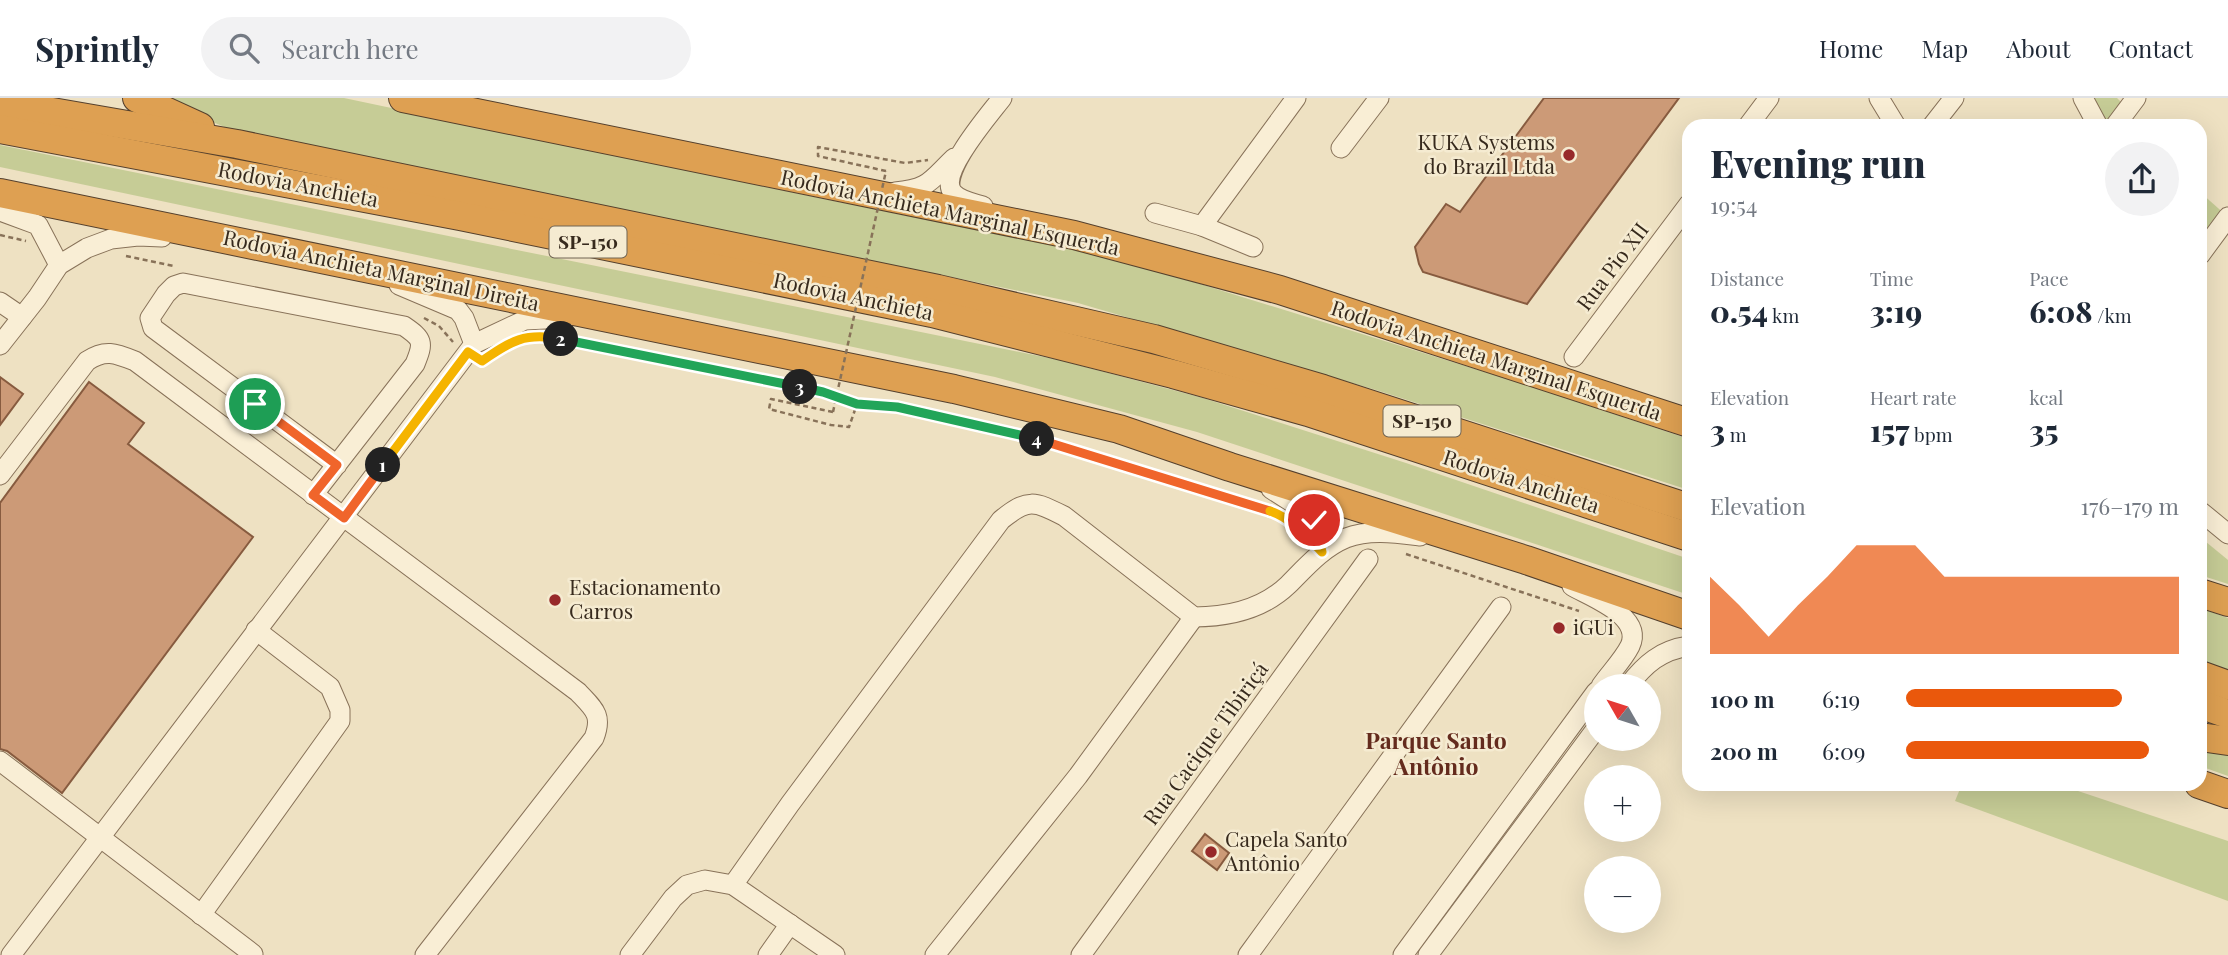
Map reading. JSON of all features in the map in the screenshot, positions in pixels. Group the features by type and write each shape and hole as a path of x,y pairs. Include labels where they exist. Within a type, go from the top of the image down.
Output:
{"highway":[{"path":"136,98 237,144"},
{"name":"Rodovia Anchieta Marginal Esquerda","path":"402,98 1074,235 1280,290 1682,421"},
{"name":"Rodovia Anchieta","path":"0,103 237,144 938,289 1154,339 1323,389 1682,506"},
{"name":"Rodovia Anchieta","path":"0,129 460,216 932,313 1173,374 1308,412 1682,535"},
{"name":"Rodovia Anchieta Marginal Direita","path":"0,193 954,389 1119,429 1682,614"},
{"path":"2207,595 2228,602"},
{"path":"2207,678 2228,685"},
{"path":"2207,706 2228,714"},
{"path":"2207,738 2228,741"},
{"path":"2207,787 2228,794"}],"street":[{"path":"1002,98 963,150 950,175 948,184 951,191 959,198 1074,235"},
{"path":"1202,226 1296,98"},
{"path":"1341,148 1379,98"},
{"path":"1753,119 1769,98"},
{"path":"1879,98 1892,119"},
{"path":"1938,119 1954,98"},
{"path":"2083,98 2094,119"},
{"path":"2120,119 2136,98"},
{"path":"850,191 916,190 923,187 963,150"},
{"path":"0,211 38,225 59,265"},
{"path":"1155,213 1202,226 1254,247"},
{"name":"Rua Pio XII","path":"1574,357 1682,213"},
{"path":"2207,246 2228,217"},
{"path":"0,345 59,265 87,248 111,239 138,236 237,242"},
{"path":"291,252 443,302 458,310 464,318 474,344"},
{"path":"313,495 337,465 415,364 422,347 418,336 404,326 183,283 174,286 150,318 153,328 337,465"},
{"path":"0,302 22,317"},
{"path":"11,955 474,344 525,320 553,317 616,319"},
{"path":"0,475 87,361 98,354 112,352 135,361 578,692 596,712 599,726 594,738 425,955"},
{"path":"1230,467 1312,515 1322,552"},
{"path":"733,885 813,772 1001,520 1019,505 1040,504 1064,516 1194,617 1238,613 1258,604 1285,588 1322,552 1347,538 1387,532 1468,542"},
{"path":"2207,516 2228,534"},
{"name":"Rua Cacique Tibiriçá","path":"1081,955 1368,559"},
{"path":"1525,560 1615,610 1628,621 1632,633 1629,647 1610,674"},
{"path":"1248,955 1501,607"},
{"path":"935,955 1078,776 1194,617"},
{"path":"201,915 340,721 340,710 330,687 256,630"},
{"path":"1637,674 1656,656 1682,647"},
{"path":"1403,955 1584,708"},
{"path":"1428,955 1584,745"},
{"path":"0,761 253,954"},
{"path":"630,955 673,898 687,885 705,880 733,885 835,955"},
{"path":"768,955 790,924"}],"path":[{"path":"857,404 849,427 769,409 771,399 834,412 886,171 818,156 818,147 905,163"},
{"path":"550,337 823,392 857,404 897,407 1037,439 1280,514"},
{"path":"1399,551 1586,613"}],"green space":[{"path":"155,98 344,98 843,203 1017,236 1126,261 1514,381 1682,437 1682,488 1376,390 1078,303 227,128"},
{"path":"2084,98 2117,98 2127,108 2119,119 2095,119"},
{"path":"0,145 1059,360 1203,398 1406,463 1682,557 1682,593 1197,432 995,377 0,167"},
{"path":"2207,198 2228,217 2207,244"},
{"path":"2207,543 2228,560 2228,584 2207,577"},
{"path":"2207,610 2228,618 2228,670 2207,663"},
{"path":"2207,748 2228,751 2228,776 2207,768"},
{"path":"1959,791 2078,791 2228,841 2228,901 1955,801"}],"building":[{"name":"KUKA Systems do Brazil Ltda","path":"1544,98 1679,98 1527,304 1423,272 1415,247 1446,204 1460,212"},
{"path":"0,377 23,394 0,425"},
{"path":"89,382 144,423 128,444 253,537 62,793 7,751 0,749 0,503"},
{"name":"Capela Santo Antônio","path":"1205,834 1229,853 1217,870 1192,851"}],"place":[{"name":"KUKA Systems do Brazil Ltda","path":"1569,155"},
{"name":"Estacionamento Carros","path":"555,600"},
{"name":"iGUi","path":"1559,628"},
{"name":"Capela Santo Antônio","path":"1211,852"}],"district":[{"name":"Parque Santo Antônio","path":"1436,754"}],"route":[{"path":"255,404 337,465 313,495 344,518 468,352 482,361 513,339 550,337 823,392 857,404 897,407 1037,439 1280,514 1322,552 1314,520"}]}
